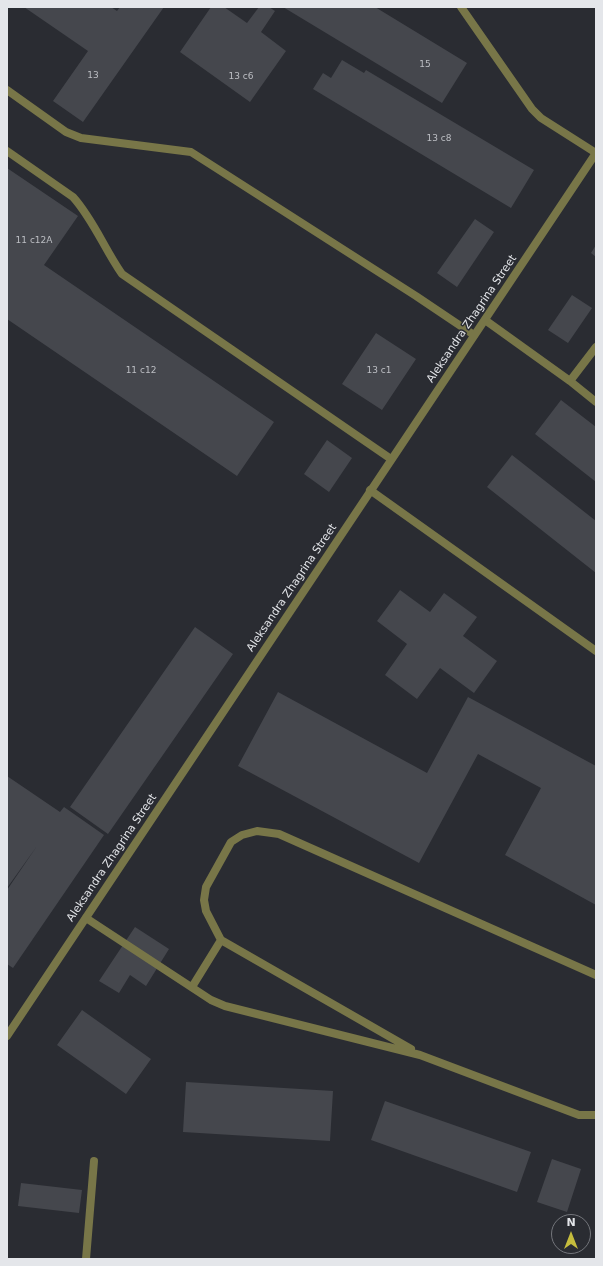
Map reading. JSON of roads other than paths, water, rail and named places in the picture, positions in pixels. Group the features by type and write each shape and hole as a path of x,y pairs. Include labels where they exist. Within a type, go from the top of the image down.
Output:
{"street":[{"path":"461,7 532,109 541,118 596,153"},
{"path":"7,90 66,132 81,138 191,152 416,296 474,335"},
{"path":"7,151 73,197 81,206 122,274 391,459"},
{"name":"Aleksandra Zhagrina Street","path":"7,1036 596,153"},
{"path":"485,320 570,381 596,402"},
{"path":"570,381 596,347"},
{"path":"370,490 596,651"},
{"path":"420,1055 221,940 206,911 204,900 206,887 231,842 242,835 257,831 279,834 596,976"},
{"path":"86,918 211,1000 225,1006 420,1055 579,1115 596,1115"},
{"path":"192,987 221,940"},
{"path":"86,1259 94,1161"}]}
